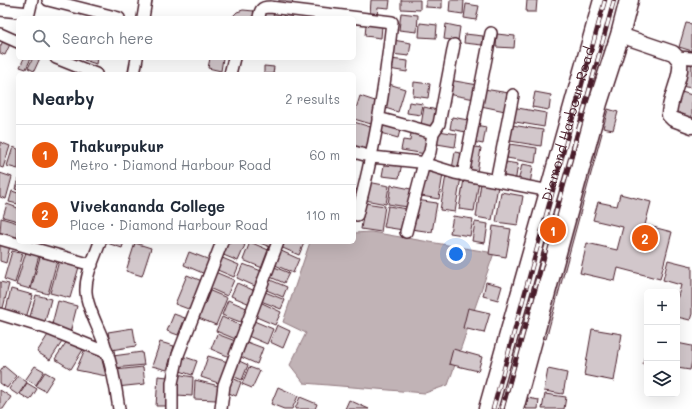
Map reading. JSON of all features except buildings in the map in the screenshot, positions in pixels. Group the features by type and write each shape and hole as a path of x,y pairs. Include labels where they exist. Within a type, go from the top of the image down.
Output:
{"highway":[{"name":"Diamond Harbour Road","path":"488,409 604,0"},
{"name":"Diamond Harbour Road","path":"514,409 598,103 620,35 629,0"},
{"path":"576,97 598,103"}],"street":[{"path":"0,10 29,13 32,0"},
{"path":"48,0 110,16"},
{"path":"143,16 146,0"},
{"path":"259,16 263,7 270,7 343,16"},
{"path":"356,18 392,22 388,58 372,157 357,215"},
{"path":"463,175 491,33"},
{"path":"0,34 16,41"},
{"path":"620,35 673,53 677,57 680,62 679,71 668,115 673,119 692,126"},
{"path":"406,232 424,163 430,152 433,133 439,124 454,46"},
{"path":"677,57 692,58"},
{"path":"61,60 91,72"},
{"path":"134,72 137,60"},
{"path":"230,72 234,60"},
{"path":"496,181 513,95"},
{"path":"378,118 433,133"},
{"path":"356,153 372,157 404,159 424,163 463,175 550,191"},
{"path":"0,239 16,244"},
{"path":"18,244 92,265"},
{"path":"99,244 87,279 86,292 114,374 119,409"},
{"path":"172,409 173,377 178,355 221,244"},
{"path":"221,409 224,385 277,244"},
{"path":"0,314 46,328 108,353"}],"shaded area":[{"path":"371,232 494,253 448,385 425,393 304,383 290,365 306,333 283,322 309,244 356,244 356,233"}],"railway":[{"path":"493,409 605,0"},
{"path":"502,409 614,0"}],"place":[{"name":"Thakurpukur","path":"553,230"},
{"name":"Vivekananda College","path":"645,238"}]}
